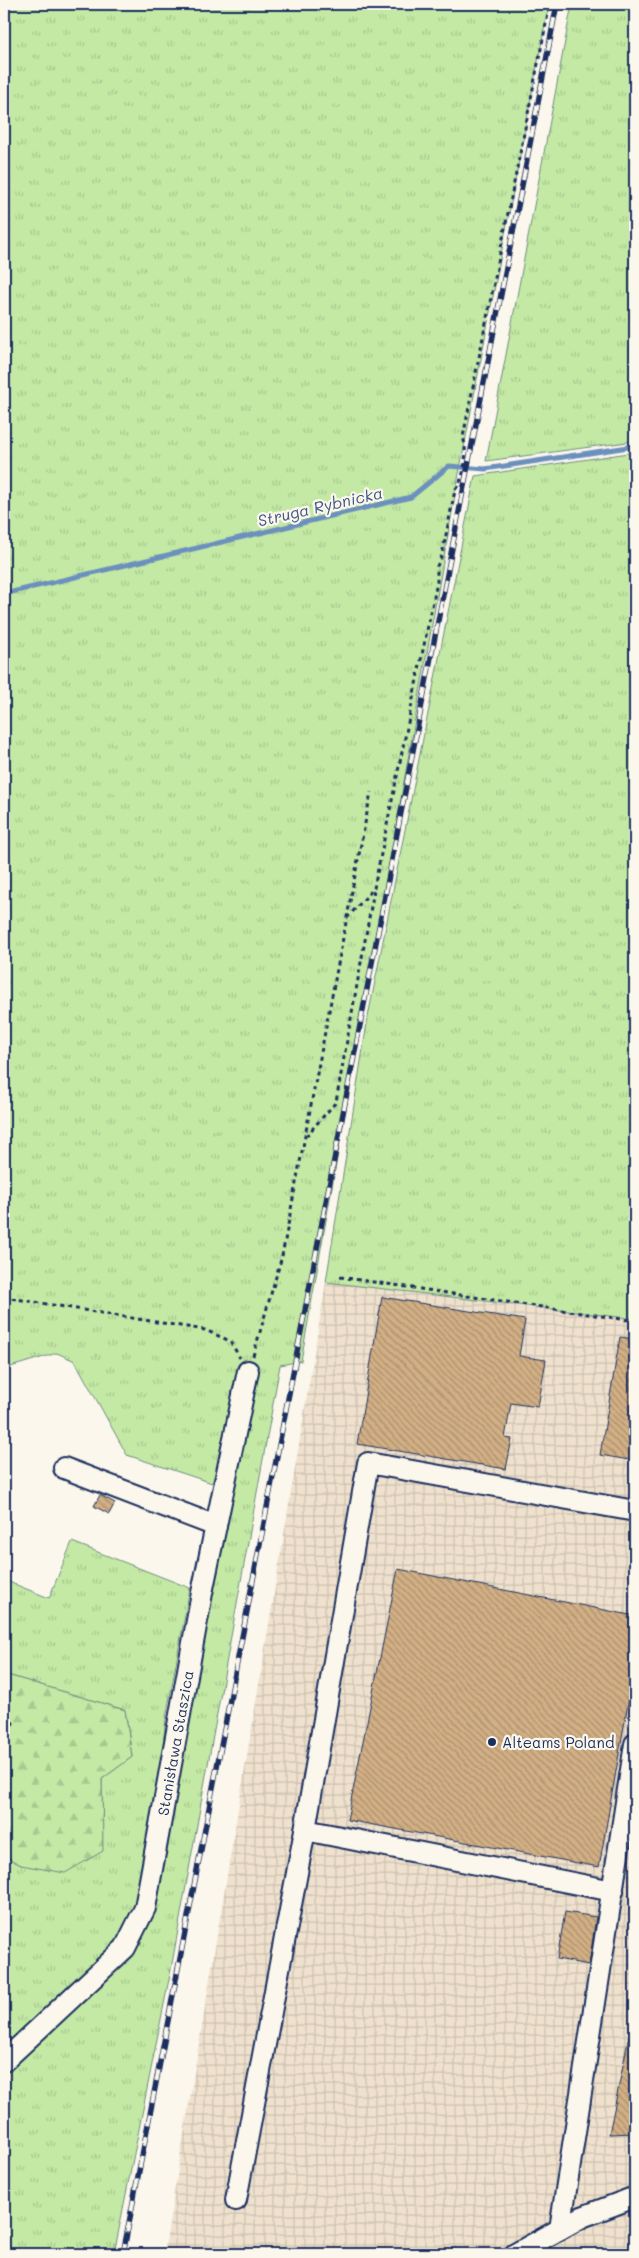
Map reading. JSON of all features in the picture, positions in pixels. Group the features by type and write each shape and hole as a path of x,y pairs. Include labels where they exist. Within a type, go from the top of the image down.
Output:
{"street":[{"name":"Stanisława Staszica","path":"4,2061 125,1948 145,1908 202,1592 248,1371"},
{"path":"236,2200 305,1830 368,1463 635,1511"},
{"path":"64,1468 216,1526"},
{"path":"560,2229 635,1744"},
{"path":"305,1830 613,1891"},
{"path":"515,2254 582,2217 635,2197"}],"path":[{"path":"305,1136 336,1102 374,888 437,582 437,566 442,555 455,490 459,485 462,474 466,446 464,437 550,4"},
{"path":"248,1371 282,1256 371,792"},
{"path":"347,918 374,888"},
{"path":"340,1277 635,1321"},
{"path":"4,1297 205,1330 230,1341 248,1371"},
{"path":"4,1708 12,1723 4,1736"}],"shaded area":[{"path":"326,1282 635,1319 635,2254 164,2254"}],"green space":[{"path":"4,4 549,4 457,484 301,1361 280,1365 171,1969 114,2254 4,2254 4,2074 120,1963 4,2061 4,1856 21,1865 102,1851 102,1779 132,1757 125,1710 4,1674 4,1580 49,1598 72,1542 190,1588 166,1718 146,1897 246,1378 212,1483 127,1455 75,1361 57,1353 4,1369"},
{"path":"572,4 635,4 635,441 486,461"},
{"path":"635,452 635,1319 326,1282 368,1017 475,476"},
{"path":"4,1674 125,1710 132,1757 102,1779 103,1851 65,1873 21,1865 4,1856"}],"building":[{"path":"382,1297 525,1320 519,1356 546,1360 538,1407 511,1403 505,1438 512,1439 506,1469 357,1444"},
{"path":"620,1337 635,1339 635,1461 600,1455"},
{"path":"100,1495 115,1503 109,1514 94,1506"},
{"name":"Alteams Poland","path":"398,1569 635,1616 635,1664 599,1867 347,1820"},
{"path":"565,1912 596,1917 589,1965 557,1959"},
{"path":"629,2036 635,2036 635,2133 609,2134"}],"waterway":[{"name":"Struga Rybnicka","path":"4,594 411,497 449,466 485,469 635,446"}],"railway":[{"path":"123,2254 557,4"}],"place":[{"name":"Alteams Poland","path":"492,1742"}]}
